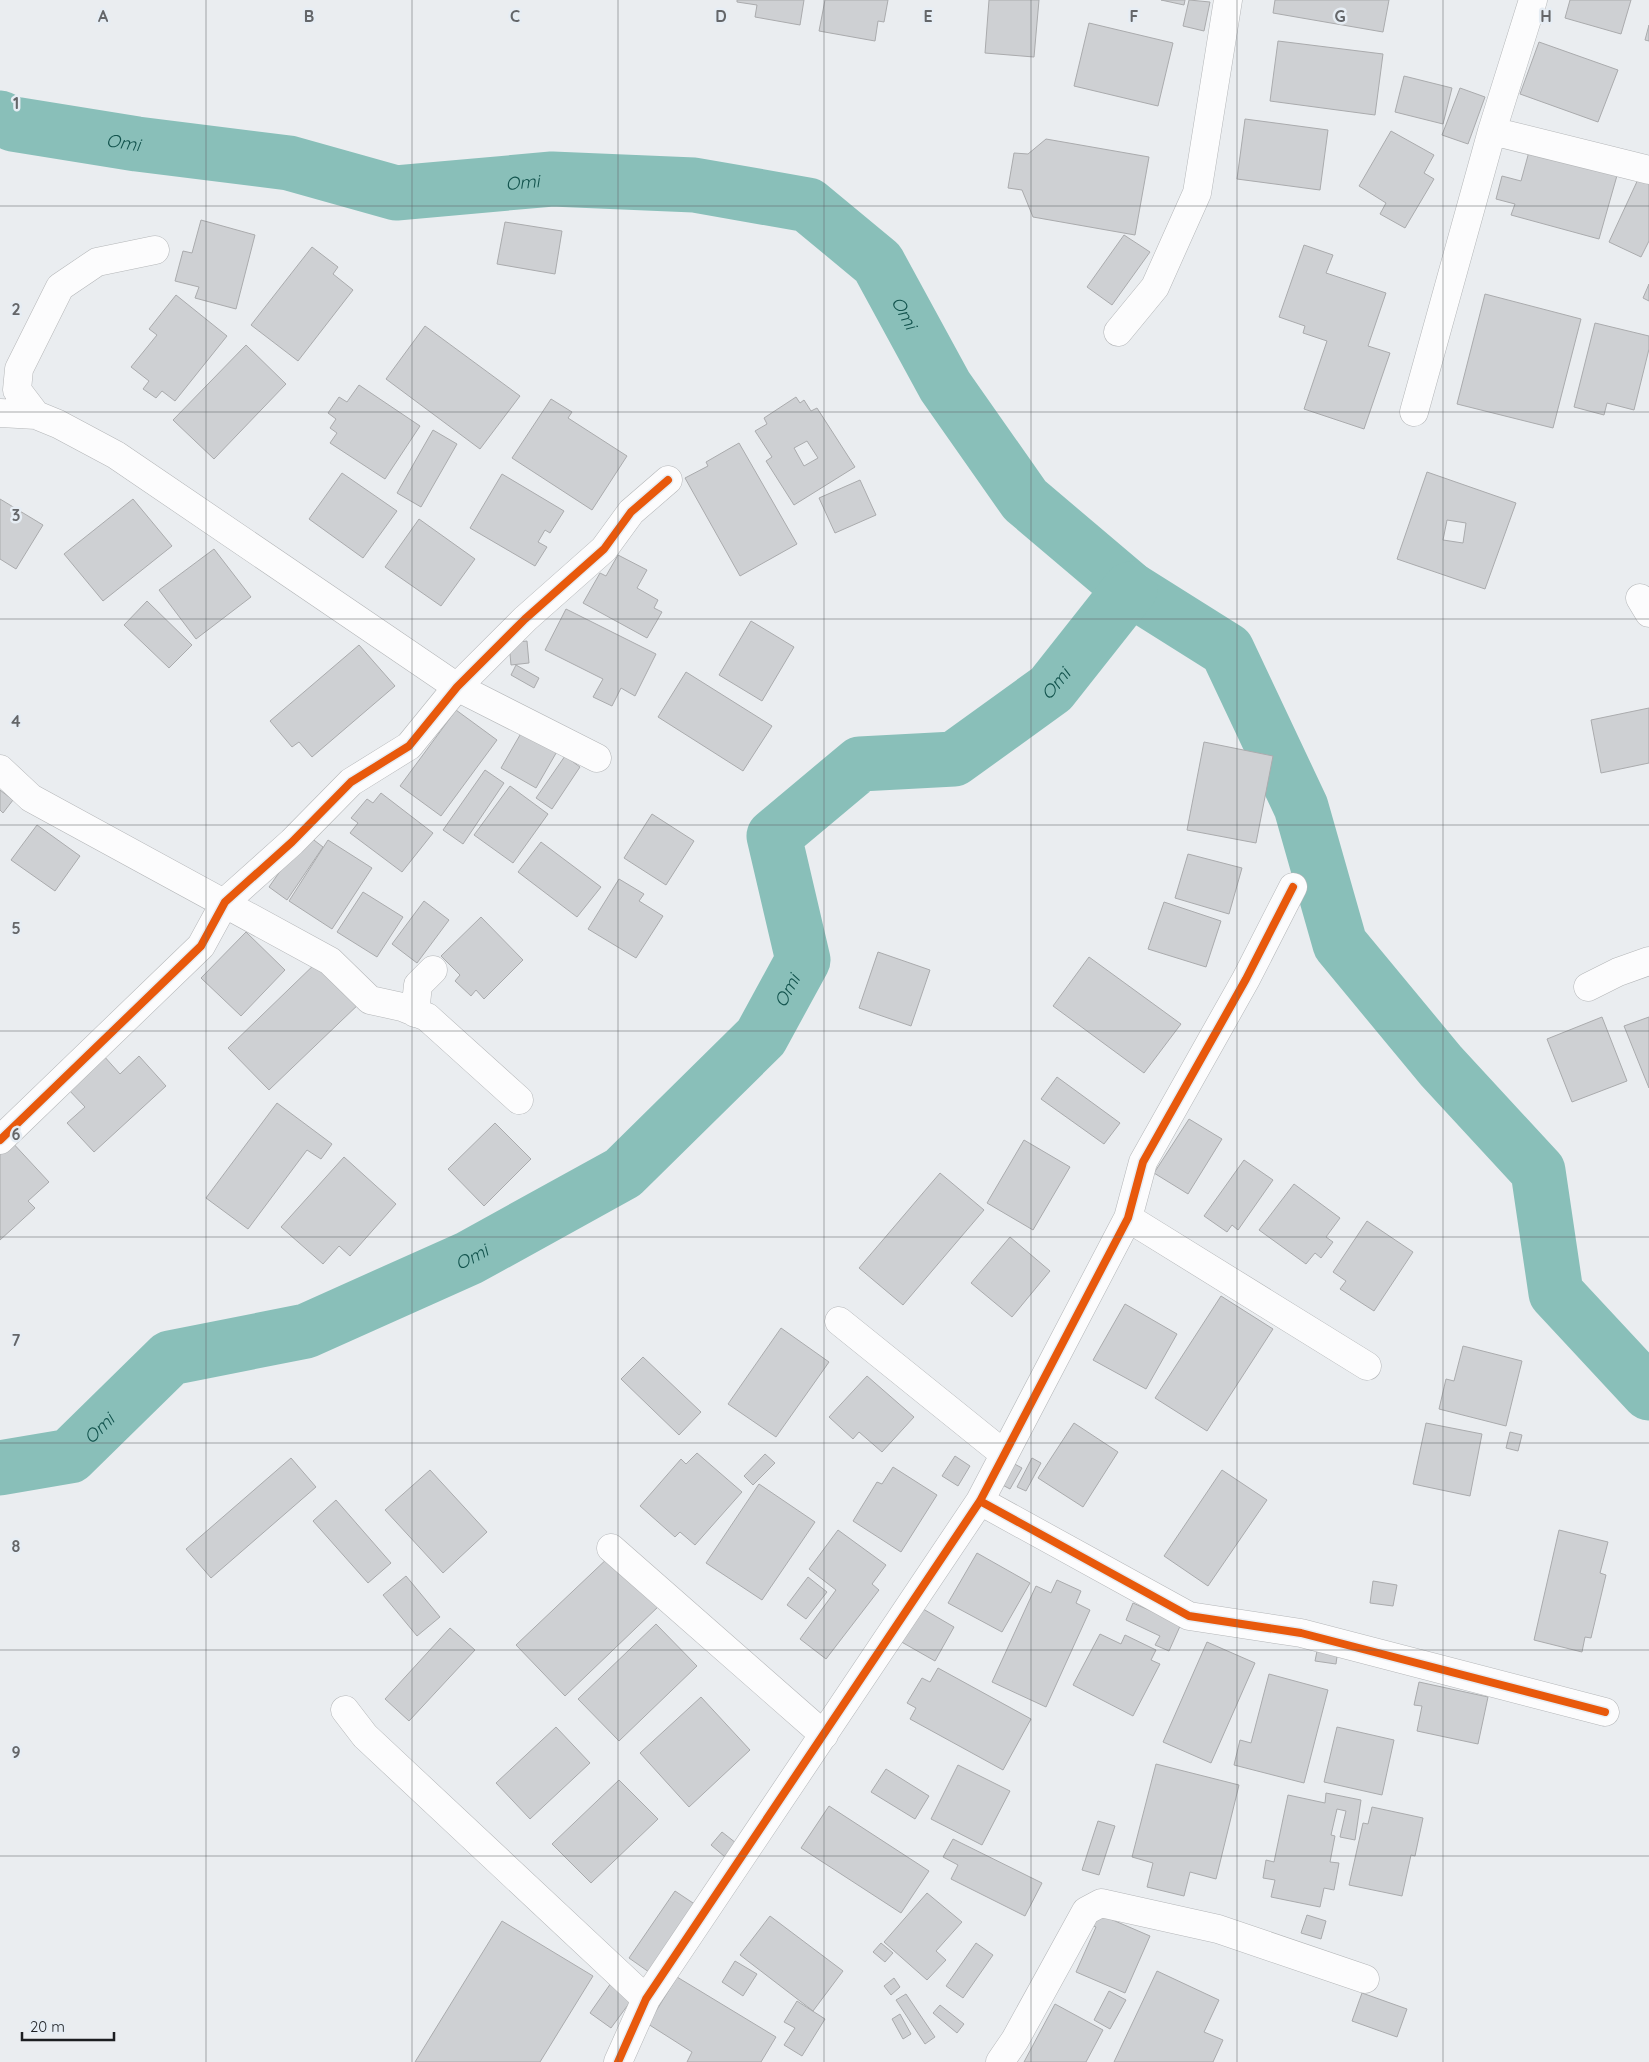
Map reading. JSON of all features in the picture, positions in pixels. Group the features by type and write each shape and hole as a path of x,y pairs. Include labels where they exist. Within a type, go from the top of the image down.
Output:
{"street":[{"path":"1118,332 1155,287 1196,193 1228,0"},
{"path":"1414,412 1492,131 1532,0"},
{"path":"1492,131 1649,170"},
{"path":"36,415 17,390 19,369 60,287 97,262 155,250"},
{"path":"0,413 36,415 58,424 116,455 457,687 598,758"},
{"path":"0,1140 201,946 225,902 292,842 351,782 409,746 457,687 525,619 604,549 631,512 668,480"},
{"path":"0,769 32,798 330,961 370,1000 402,1007 427,1017 519,1100"},
{"path":"618,2062 646,1999 980,1501 1128,1218 1143,1162 1246,979 1293,887"},
{"path":"1588,987 1618,972 1649,961"},
{"path":"415,1013 418,985 433,970"},
{"path":"1128,1218 1367,1366"},
{"path":"839,1321 1004,1454"},
{"path":"980,1501 1189,1616 1301,1633 1606,1712"},
{"path":"612,1548 824,1735"},
{"path":"345,1710 365,1736 646,1999"},
{"path":"1000,2062 1016,2040 1086,1911 1101,1903 1218,1929 1365,1979"}],"building":[{"path":"737,0 804,0 800,25 755,17 757,5 737,2"},
{"path":"825,0 888,0 884,22 878,21 875,41 819,31"},
{"path":"989,0 1039,0 1034,57 985,53"},
{"path":"1161,0 1185,0 1184,5"},
{"path":"1189,0 1210,2 1204,31 1183,26"},
{"path":"1275,0 1389,0 1383,32 1273,13"},
{"path":"1570,0 1631,0 1621,34 1565,18"},
{"path":"1089,23 1173,43 1158,106 1074,86"},
{"path":"1649,25 1649,41 1645,40"},
{"path":"1278,41 1383,54 1375,115 1270,101"},
{"path":"1539,42 1618,70 1598,122 1520,94"},
{"path":"1404,76 1452,88 1443,124 1395,112"},
{"path":"1460,88 1485,97 1468,144 1442,135"},
{"path":"1245,119 1328,130 1320,190 1237,179"},
{"path":"1391,131 1434,155 1424,173 1434,179 1405,228 1380,214 1386,203 1359,186"},
{"path":"1046,139 1149,157 1135,235 1033,217 1022,190 1008,188 1014,153 1028,154"},
{"path":"1530,148 1618,172 1599,239 1511,215 1515,204 1496,199 1502,176 1521,181"},
{"path":"1640,175 1649,179 1649,241 1641,257 1609,242"},
{"path":"201,220 255,235 236,309 195,298 199,287 175,281 183,251 192,253"},
{"path":"505,222 562,231 555,274 497,264"},
{"path":"1124,235 1150,252 1112,305 1087,287"},
{"path":"1304,245 1333,255 1326,273 1386,293 1368,346 1390,353 1364,429 1304,409 1327,341 1303,333 1305,326 1279,317"},
{"path":"312,247 338,267 333,274 353,290 298,361 251,325"},
{"path":"1649,284 1649,301 1643,298"},
{"path":"1485,294 1581,319 1553,428 1457,404"},
{"path":"176,295 227,336 175,401 162,391 156,398 143,389 149,381 131,367 157,335 149,329"},
{"path":"1595,323 1649,336 1649,349 1634,410 1607,403 1604,415 1574,407"},
{"path":"425,326 520,396 480,449 386,379"},
{"path":"246,345 286,384 214,459 173,420"},
{"path":"359,385 420,426 385,479 330,443 337,433 330,428 336,419 328,413 339,397 347,402"},
{"path":"796,397 800,403 804,400 811,411 817,408 855,467 794,505 766,461 772,457 755,431 767,424 764,418","holes":["807,441 818,458 804,466 794,448"]},
{"path":"551,399 572,412 568,418 627,456 592,510 512,458"},
{"path":"433,430 457,444 421,507 397,493"},
{"path":"739,443 797,544 740,576 685,478 708,466 706,462"},
{"path":"1427,472 1516,503 1485,589 1397,559","holes":["1447,520 1466,523 1463,543 1443,540"]},
{"path":"342,473 397,511 363,558 309,519"},
{"path":"502,474 564,511 550,533 545,530 538,542 547,547 535,566 470,528"},
{"path":"860,480 876,515 835,533 819,498"},
{"path":"0,499 43,525 16,569 0,559"},
{"path":"133,499 172,546 103,601 64,554"},
{"path":"419,519 475,559 441,606 385,567"},
{"path":"214,549 251,597 196,639 159,590"},
{"path":"618,555 647,570 637,588 658,600 654,608 662,612 647,638 583,603 600,573 606,576"},
{"path":"147,601 192,645 169,668 124,625"},
{"path":"566,609 656,654 635,696 621,688 612,706 593,697 603,679 545,650"},
{"path":"751,621 794,647 762,701 719,675"},
{"path":"527,641 529,663 511,665 509,643"},
{"path":"359,645 395,686 312,757 299,742 292,747 270,721"},
{"path":"516,665 539,678 534,688 511,675"},
{"path":"686,672 772,726 743,771 658,717"},
{"path":"1649,708 1649,763 1601,773 1591,720"},
{"path":"456,710 497,740 441,816 400,786"},
{"path":"524,728 559,748 536,788 501,768"},
{"path":"1204,742 1273,756 1256,843 1187,830"},
{"path":"565,756 580,767 552,809 536,798"},
{"path":"485,770 504,783 463,844 443,830"},
{"path":"510,786 548,814 513,863 474,835"},
{"path":"0,790 13,800 3,813 0,810"},
{"path":"381,793 433,833 402,872 350,833 358,823 351,818 367,799 373,803"},
{"path":"652,814 694,841 666,885 624,858"},
{"path":"37,825 80,856 55,891 11,860"},
{"path":"306,834 323,847 287,900 269,887"},
{"path":"328,840 372,868 332,929 289,901"},
{"path":"541,842 601,887 577,917 518,872"},
{"path":"1188,854 1242,868 1229,914 1175,898"},
{"path":"619,879 644,894 639,901 663,916 636,958 588,929"},
{"path":"363,892 403,917 377,957 337,932"},
{"path":"424,901 449,920 417,963 392,944"},
{"path":"1164,902 1221,921 1206,967 1148,949"},
{"path":"481,917 523,960 484,999 476,990 471,996 455,981 460,975 441,956"},
{"path":"246,932 285,970 241,1016 201,978"},
{"path":"878,952 930,970 911,1026 859,1008"},
{"path":"1089,957 1181,1024 1144,1073 1053,1006"},
{"path":"320,959 362,1001 269,1090 228,1048"},
{"path":"1602,1017 1627,1081 1572,1102 1547,1039"},
{"path":"1649,1017 1649,1088 1624,1026"},
{"path":"103,1055 120,1074 139,1056 166,1086 94,1152 67,1123 85,1107 67,1088"},
{"path":"1057,1077 1120,1123 1104,1144 1041,1099"},
{"path":"277,1103 332,1144 321,1159 307,1150 248,1229 206,1198"},
{"path":"1189,1119 1222,1139 1188,1194 1154,1173"},
{"path":"495,1123 531,1159 484,1206 448,1169"},
{"path":"10,1140 49,1182 28,1201 35,1208 0,1240 0,1149"},
{"path":"1024,1140 1070,1167 1033,1230 987,1203"},
{"path":"344,1157 396,1204 350,1256 339,1246 323,1264 281,1227"},
{"path":"1244,1160 1273,1180 1238,1230 1232,1225 1227,1232 1204,1216"},
{"path":"940,1173 984,1210 903,1305 859,1268"},
{"path":"1294,1184 1340,1218 1326,1237 1333,1242 1321,1258 1315,1253 1306,1264 1259,1230"},
{"path":"1367,1221 1413,1252 1374,1311 1340,1289 1346,1281 1333,1272"},
{"path":"1010,1237 1050,1271 1012,1317 971,1283"},
{"path":"1221,1296 1273,1329 1207,1431 1155,1398"},
{"path":"1125,1304 1177,1334 1146,1389 1093,1360"},
{"path":"781,1328 829,1362 776,1437 728,1404"},
{"path":"1463,1346 1522,1361 1506,1426 1439,1409 1446,1379 1454,1381"},
{"path":"643,1357 701,1412 679,1435 621,1379"},
{"path":"867,1376 914,1417 882,1452 859,1432 853,1439 829,1417"},
{"path":"1074,1423 1118,1452 1083,1507 1038,1478"},
{"path":"1426,1423 1482,1434 1470,1496 1413,1484"},
{"path":"1510,1432 1522,1435 1518,1451 1506,1448"},
{"path":"697,1453 742,1492 695,1545 680,1532 675,1537 640,1506 681,1459 686,1464"},
{"path":"765,1454 775,1463 753,1485 744,1476"},
{"path":"955,1456 970,1466 958,1486 942,1476"},
{"path":"291,1458 316,1487 211,1578 186,1549"},
{"path":"1032,1458 1041,1463 1026,1491 1017,1487"},
{"path":"1007,1460 1022,1468 1010,1489 995,1481"},
{"path":"893,1467 937,1495 901,1552 853,1521 877,1482 882,1484"},
{"path":"430,1470 487,1532 443,1573 385,1510"},
{"path":"1222,1470 1267,1500 1208,1586 1164,1556"},
{"path":"759,1484 815,1522 762,1600 706,1563"},
{"path":"336,1500 391,1563 368,1583 313,1521"},
{"path":"838,1530 886,1565 872,1584 879,1590 826,1659 800,1639 836,1590 809,1569"},
{"path":"1559,1530 1608,1542 1600,1573 1606,1575 1591,1638 1585,1637 1582,1652 1534,1640"},
{"path":"977,1553 1030,1583 1002,1632 948,1603"},
{"path":"611,1555 660,1605 565,1696 516,1645"},
{"path":"406,1576 440,1617 417,1636 383,1595"},
{"path":"808,1577 827,1592 806,1619 787,1605"},
{"path":"1057,1580 1081,1591 1076,1603 1090,1610 1046,1707 992,1682 1036,1586 1051,1593"},
{"path":"1373,1581 1397,1585 1393,1606 1370,1603"},
{"path":"1133,1603 1181,1624 1169,1651 1155,1645 1160,1636 1126,1620"},
{"path":"918,1606 954,1627 935,1661 898,1640"},
{"path":"656,1624 697,1666 619,1741 578,1699"},
{"path":"450,1628 475,1650 409,1721 385,1699"},
{"path":"1100,1634 1121,1644 1125,1635 1156,1650 1151,1660 1160,1664 1133,1716 1073,1685"},
{"path":"1207,1642 1255,1663 1211,1763 1163,1742"},
{"path":"1318,1646 1338,1649 1336,1664 1315,1661"},
{"path":"938,1668 1031,1719 1003,1770 910,1719 916,1708 907,1703 922,1678 930,1682"},
{"path":"1269,1674 1328,1690 1304,1783 1234,1765 1240,1740 1251,1743"},
{"path":"1419,1682 1488,1697 1478,1744 1417,1731 1422,1706 1414,1705"},
{"path":"701,1697 750,1750 689,1807 640,1753"},
{"path":"556,1727 590,1763 530,1819 496,1783"},
{"path":"1337,1727 1394,1740 1382,1795 1324,1782"},
{"path":"1156,1764 1239,1785 1216,1879 1190,1872 1184,1896 1147,1887 1153,1863 1132,1857"},
{"path":"958,1765 1010,1791 982,1845 931,1819"},
{"path":"886,1769 929,1796 915,1819 871,1792"},
{"path":"619,1780 658,1819 591,1883 552,1844"},
{"path":"1326,1793 1361,1800 1355,1840 1340,1837 1346,1811 1337,1809 1331,1835 1335,1836 1330,1862 1339,1863 1334,1890 1324,1888 1320,1907 1271,1897 1275,1880 1263,1878 1266,1860 1274,1862 1288,1795 1325,1803"},
{"path":"829,1806 929,1871 901,1913 801,1848"},
{"path":"1372,1807 1423,1818 1415,1856 1411,1855 1402,1896 1349,1885 1363,1823 1368,1824"},
{"path":"1098,1821 1115,1826 1099,1875 1082,1870"},
{"path":"722,1832 736,1843 725,1857 711,1845"},
{"path":"953,1839 1042,1883 1025,1916 951,1879 958,1865 943,1857"},
{"path":"675,1891 702,1909 656,1977 629,1958"},
{"path":"927,1893 962,1922 936,1951 946,1960 927,1980 884,1942"},
{"path":"1094,1912 1150,1936 1125,1993 1076,1972 1096,1927 1088,1924"},
{"path":"1307,1915 1326,1921 1321,1939 1301,1933"},
{"path":"770,1916 843,1971 813,2011 740,1955"},
{"path":"502,1921 593,1976 540,2062 415,2062"},
{"path":"881,1943 893,1953 885,1962 873,1952"},
{"path":"976,1943 993,1955 963,1998 946,1986"},
{"path":"735,1961 757,1974 743,1996 722,1982"},
{"path":"1157,1971 1219,2000 1204,2032 1223,2040 1213,2062 1114,2062"},
{"path":"677,1977 776,2037 761,2062 687,2062 692,2052 648,2024"},
{"path":"894,1978 900,1987 891,1995 884,1986"},
{"path":"611,1983 633,1998 611,2028 590,2013"},
{"path":"1109,1991 1126,2000 1110,2029 1094,2020"},
{"path":"1362,1993 1407,2009 1397,2037 1352,2021"},
{"path":"906,1994 935,2037 925,2044 896,2000"},
{"path":"797,2001 825,2019 802,2056 784,2045 795,2028 784,2022"},
{"path":"1055,2004 1103,2030 1086,2062 1024,2062"},
{"path":"940,2005 964,2024 957,2033 933,2013"},
{"path":"900,2014 911,2034 903,2039 892,2019"}],"waterway":[{"name":"Omi","path":"0,118 13,124 137,144 289,163 396,193 552,179 694,185 808,205 878,263 945,386 1025,500 1130,589 1227,650 1301,807 1340,944 1441,1066 1538,1171 1556,1293 1649,1393"},
{"name":"Omi","path":"0,1468 70,1456 170,1358 306,1331 469,1258 623,1173 761,1037 803,960 774,836 860,764 954,759 1051,689 1130,589"}],"cycle path":[{"path":"0,1140 201,946 225,902 292,842 351,782 409,746 457,687 525,619 604,549 631,512 668,480"},
{"path":"618,2062 646,1999 980,1501 1128,1218 1143,1162 1246,979 1293,887"},
{"path":"980,1501 1189,1616 1301,1633 1605,1712"}]}
